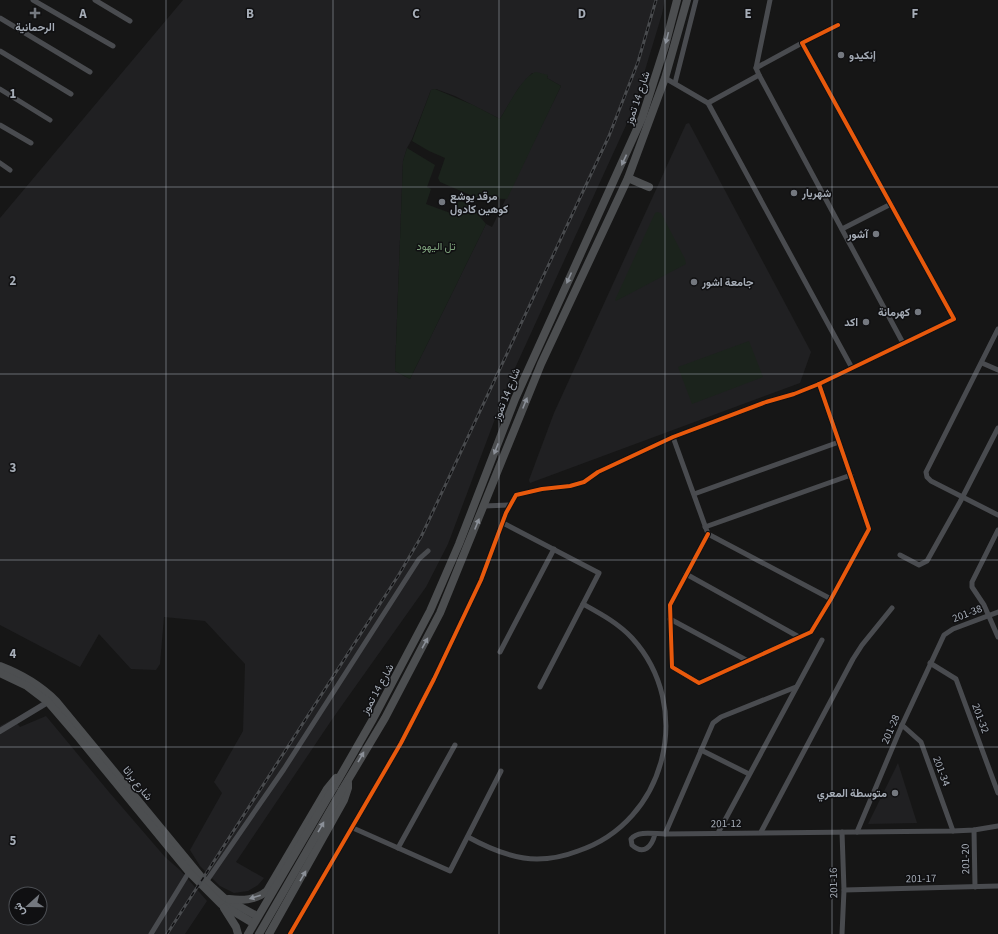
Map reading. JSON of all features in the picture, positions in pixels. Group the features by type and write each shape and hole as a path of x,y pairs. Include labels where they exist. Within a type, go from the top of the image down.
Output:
{"main road":[{"name":"شارع 14 تموز","path":"248,934 376,713 430,611 460,540 515,399 642,118 663,54 676,0"},
{"name":"شارع 14 تموز","path":"266,933 342,790 382,723 428,637 452,585 541,364 628,178 665,78 687,0"},
{"path":"628,178 648,187"},
{"name":"شارع براثا","path":"0,666 29,680 47,692 222,901 257,916"},
{"name":"شارع براثا","path":"0,673 27,686 48,702 189,872 222,901 252,923"},
{"path":"238,934 236,927 222,901 253,898 267,891 330,783 340,776"},
{"name":"شارع 14 تموز","path":"266,933 344,800 348,788 348,780"}],"street":[{"path":"33,0 113,46"},
{"path":"95,0 130,21"},
{"path":"675,83 696,0"},
{"path":"770,0 756,68 903,343"},
{"path":"0,18 90,72"},
{"path":"756,68 838,24"},
{"path":"290,934 353,828 401,743 434,679 481,580 509,505 516,495 542,489 570,486 584,482 598,472 673,437 819,384 954,319 802,43"},
{"path":"0,51 71,94"},
{"path":"708,103 760,75"},
{"path":"665,78 708,103 852,368"},
{"path":"0,89 50,120"},
{"path":"0,125 31,143"},
{"path":"0,163 10,170"},
{"path":"842,229 891,204"},
{"path":"998,329 926,472 927,477 931,481 998,515"},
{"path":"982,362 998,370"},
{"path":"673,437 708,534 670,605 672,667 699,683 811,632 831,599 869,529 819,384"},
{"path":"900,555 919,565 927,561 963,497 998,428"},
{"path":"694,494 839,442"},
{"path":"706,527 851,476"},
{"path":"484,506 509,505"},
{"path":"502,523 599,573 540,687"},
{"path":"998,530 972,582 972,587 984,605 998,637"},
{"path":"708,534 831,599"},
{"path":"500,652 554,549"},
{"path":"206,882 284,769 419,559 428,551"},
{"path":"686,574 799,638"},
{"path":"468,837 485,846 515,855 536,859 563,856 590,847 613,833 633,815 649,793 660,767 666,740 666,713 660,686 648,661 632,638 612,620 583,604"},
{"path":"761,832 853,659 892,608"},
{"name":"201-38","path":"944,635 953,629 998,612"},
{"path":"670,619 748,661"},
{"name":"201-28","path":"857,832 902,725 944,635"},
{"path":"718,833 822,640"},
{"name":"201-32","path":"930,663 956,679 998,793"},
{"path":"665,834 711,726 716,720 796,687"},
{"path":"0,731 48,702"},
{"name":"201-34","path":"902,725 921,742 953,831"},
{"path":"398,848 455,745"},
{"path":"701,750 749,774"},
{"path":"353,828 450,871 501,770"},
{"name":"201-12","path":"655,834 650,847 644,850 636,849 632,845 630,839 638,834 953,831 974,830 998,826"},
{"name":"201-20","path":"974,830 975,887"},
{"name":"201-16","path":"842,832 844,890 842,934"},
{"path":"150,934 189,872"},
{"name":"201-17","path":"844,890 998,886"}],"shaded area":[{"path":"183,0 665,0 633,110 510,379 448,544 426,587 333,718 236,862 264,878 258,885 248,891 234,893 220,886 200,866 190,850 222,793 214,782 243,731 245,664 205,621 164,617 160,664 156,670 131,669 99,634 80,667 0,625 0,218","holes":["532,73 548,76 547,78 561,86 492,227 486,224 410,379 395,371 403,161 431,90 436,89 455,96 500,119 518,89"]},
{"name":"جامعة اشور","path":"689,123 811,352 800,383 530,483 529,480 554,413 686,124"},
{"path":"46,716 165,857 181,871 207,901 185,934 0,934 0,726 13,719 20,727"},
{"name":"متوسطة المعري","path":"898,763 917,823 868,824"}],"green space":[{"path":"536,72 548,75 547,78 561,86 507,199 477,198 440,182 438,178 445,158 412,141 431,90 435,89 473,105 500,119 521,85 531,74"},
{"name":"تل اليهود","path":"407,148 435,165 427,187 431,189 426,204 453,214 459,200 470,205 486,224 410,379 395,371 403,161"},
{"path":"655,213 661,213 685,259 686,264 616,301 615,300"},
{"path":"749,341 763,377 692,404 678,367"}],"railway":[{"path":"167,934 398,576 421,537 609,136 638,62 656,0"}],"cycle path":[{"path":"290,934 401,743 434,679 481,580 506,513 516,495 542,489 570,486 584,482 598,472 673,437 819,384 954,319 802,43 838,25"},
{"path":"708,534 670,605 672,667 699,683 811,632 831,599 869,529 819,384"}],"place":[{"name":"الرحمانية","path":"35,13"},
{"name":"إنكيدو","path":"841,55"},
{"name":"شهريار","path":"794,193"},
{"name":"مرقد يوشع كوهين كادول","path":"442,202"},
{"name":"آشور","path":"876,234"},
{"name":"جامعة اشور","path":"694,282"},
{"name":"كهرمانة","path":"918,312"},
{"name":"اكد","path":"866,322"},
{"name":"متوسطة المعري","path":"895,793"}]}
